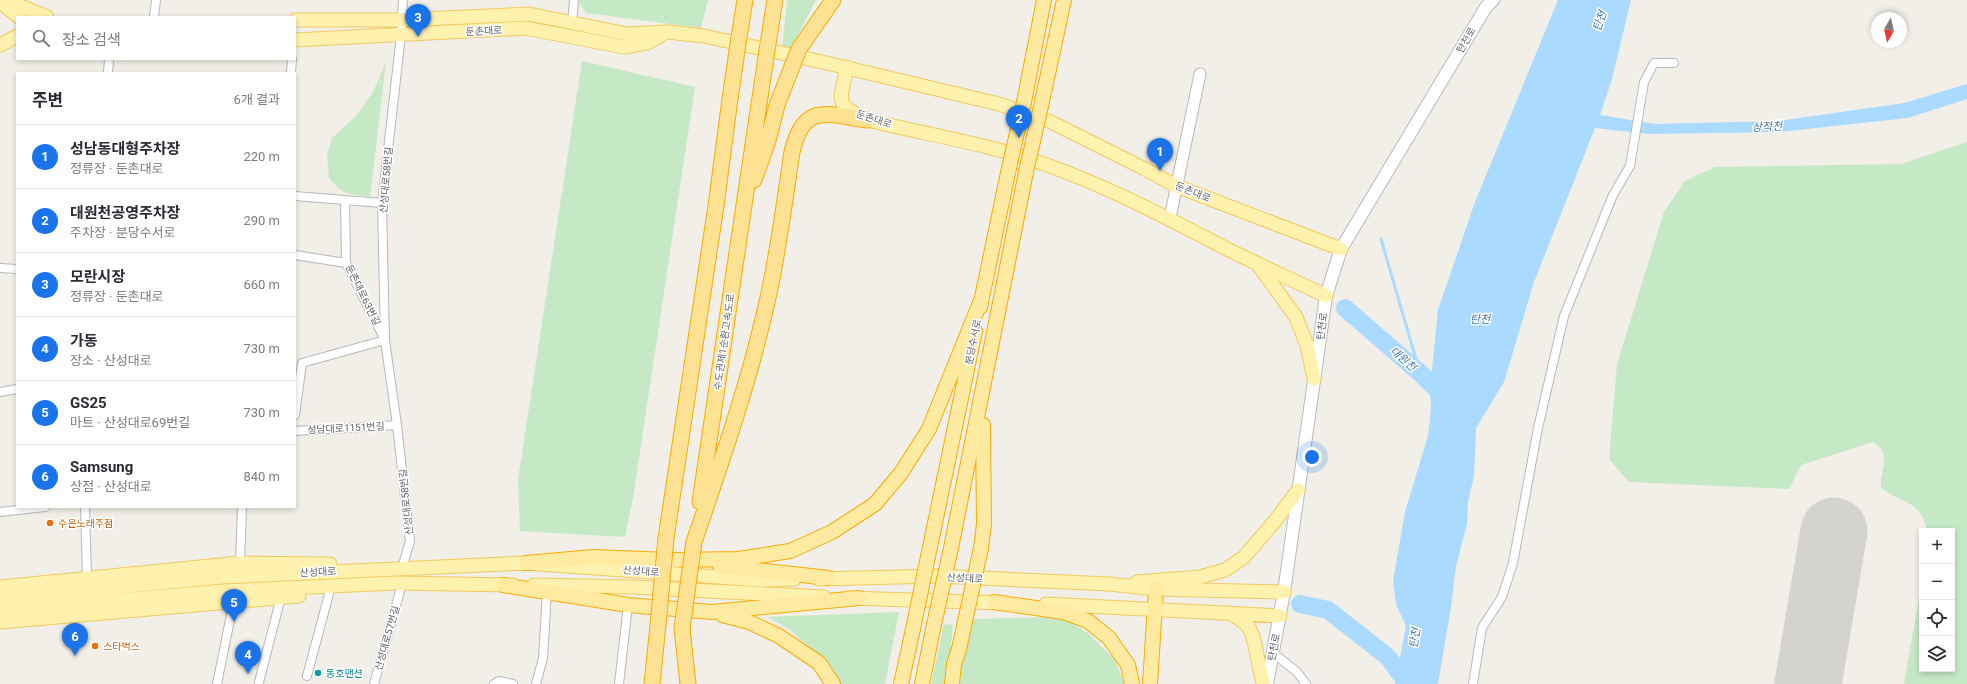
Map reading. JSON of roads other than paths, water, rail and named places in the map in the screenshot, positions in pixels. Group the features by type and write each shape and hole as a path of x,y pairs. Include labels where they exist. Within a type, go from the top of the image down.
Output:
{"highway":[{"path":"738,36 740,0"},
{"path":"652,684 666,538 716,206 738,36 745,0"},
{"name":"수도권제1순환고속도로","path":"688,684 682,628 775,0"},
{"path":"743,211 768,142 777,104 799,49 833,0"},
{"name":"분당수서로","path":"901,684 1024,102 1044,0"},
{"name":"분당수서로","path":"922,684 983,393 1026,172 1064,0"},
{"path":"694,542 759,336 770,285 796,136 806,121 823,114 868,120"},
{"path":"526,563 593,557 669,560 738,559 790,551 832,532 875,504 901,473 929,429 982,298"},
{"path":"952,684 954,664 959,649 981,548 984,524 983,393"},
{"path":"669,560 829,578"},
{"path":"503,585 628,605 712,612 859,598"},
{"path":"1150,684 1156,589"},
{"path":"994,602 1063,612 1088,621 1109,638 1128,665 1132,684"},
{"path":"712,612 749,622 779,636 820,663 833,684"}],"main road":[{"path":"6,0 45,16"},
{"path":"0,2 18,16"},
{"name":"탄천로","path":"1265,684 1273,653 1284,592 1326,296 1341,249 1489,4"},
{"name":"둔촌대로","path":"296,20 401,20 529,14 627,34 668,32 704,36 847,67 999,104 1051,122 1145,168 1176,186 1341,249"},
{"name":"둔촌대로","path":"296,40 525,28 624,47 647,42 668,32"},
{"path":"0,45 16,37"},
{"name":"둔촌대로","path":"847,67 841,97 842,104 847,109 868,120 991,148 1046,164 1082,178 1170,218"},
{"path":"1170,218 1258,264 1326,296"},
{"path":"1258,264 1296,318 1307,345 1314,379"},
{"path":"1109,584 1200,577 1225,570 1244,557 1275,521 1298,490"},
{"path":"0,586 240,563 297,562 402,568"},
{"name":"산성대로","path":"0,598 222,577 526,563 760,580 937,576 1109,584 1156,589 1284,592"},
{"name":"산성대로","path":"0,610 224,591 397,583 632,587 859,598 1154,609 1280,616"},
{"path":"0,622 234,600 329,594 426,591 503,585"},
{"path":"1230,613 1247,625 1255,645 1259,672 1265,684"}],"street":[{"path":"154,16 156,0"},
{"name":"산성대로58번길","path":"402,568 410,541 397,426 385,340 382,203 401,35 403,0"},
{"path":"572,23 574,0"},
{"path":"108,72 109,60"},
{"path":"291,72 292,60"},
{"path":"1473,684 1482,628 1502,596 1513,563 1538,428 1564,316 1613,195 1630,166 1644,82 1654,63 1674,63"},
{"path":"1170,218 1200,74"},
{"path":"296,196 382,203"},
{"name":"둔촌대로63번길","path":"344,200 346,263 385,340"},
{"path":"296,255 346,263"},
{"path":"0,268 16,269"},
{"name":"성남대로1151번길","path":"296,408 302,363 385,340"},
{"path":"0,392 16,389"},
{"name":"성남대로1151번길","path":"296,432 397,426"},
{"path":"0,512 36,508"},
{"path":"85,508 87,578"},
{"path":"240,563 242,508"},
{"name":"산성대로57번길","path":"374,684 400,591"},
{"path":"536,684 543,658 547,592"},
{"path":"307,676 329,594"},
{"path":"259,682 281,597"},
{"path":"217,684 234,600"},
{"path":"619,684 628,605"},
{"path":"1273,653 1297,672 1306,684"},
{"path":"497,682 513,684"}],"water":[{"name":"탄천","path":"1558,0 1631,0 1612,79 1600,115 1655,124 1778,121 1904,103 1967,84 1967,99 1908,118 1779,132 1649,134 1595,128 1534,282 1504,382 1476,428 1474,476 1468,502 1467,524 1456,566 1451,607 1438,684 1395,684 1406,626 1396,604 1393,581 1405,512 1428,436 1431,407 1430,389 1438,310 1475,202"}],"waterway":[{"path":"1381,239 1420,373"},
{"name":"대원천","path":"1345,308 1420,373 1447,399"},
{"path":"1300,604 1328,610 1388,657 1408,684"}],"place":[{"name":"모란시장","path":"418,37"},
{"name":"대원천공영주차장","path":"1019,138"},
{"name":"성남동대형주차장","path":"1160,171"},
{"name":"수은노래주점","path":"50,523"},
{"name":"GS25","path":"234,622"},
{"name":"스타벅스","path":"95,646"},
{"name":"Samsung","path":"75,656"},
{"name":"동호맨션","path":"318,673"},
{"name":"가동","path":"248,674"}],"water label":[{"name":"상적천","path":"1767,127"}]}
